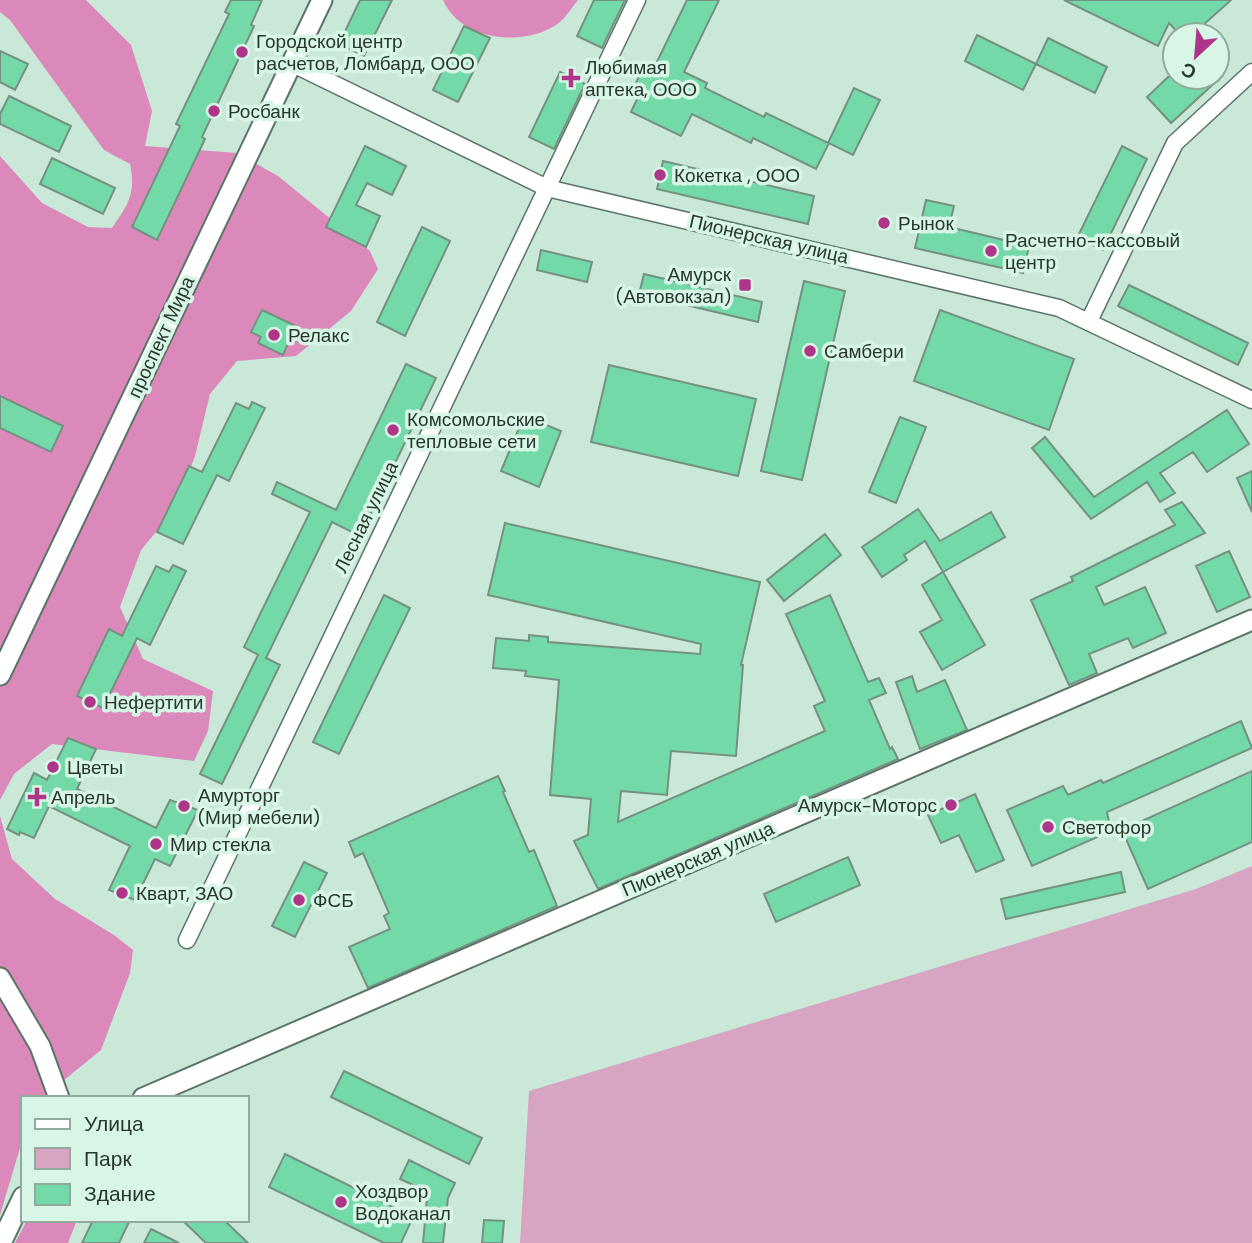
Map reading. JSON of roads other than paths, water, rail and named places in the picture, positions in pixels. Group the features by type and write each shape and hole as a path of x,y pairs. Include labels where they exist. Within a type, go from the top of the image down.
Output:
{"street":[{"name":"проспект Мира","path":"0,675 322,0"},
{"name":"Лесная улица","path":"187,940 637,0"},
{"name":"Пионерская улица","path":"291,63 547,187 1059,308 1252,400"},
{"path":"1089,321 1175,143 1252,72"},
{"name":"Пионерская улица","path":"148,1096 1252,620"},
{"path":"0,978 40,1046 58,1096"},
{"path":"1,1243 21,1201"}],"place":[{"name":"Городской центр расчетов, Ломбард, ООО","path":"242,52"},
{"name":"Любимая аптека, ООО","path":"571,78"},
{"name":"Росбанк","path":"214,111"},
{"name":"Кокетка , ООО","path":"660,175"},
{"name":"Рынок","path":"884,223"},
{"name":"Расчетно-кассовый центр","path":"991,251"},
{"name":"Амурск (Автовокзал)","path":"745,285"},
{"name":"Релакс","path":"274,335"},
{"name":"Самбери","path":"810,351"},
{"name":"Комсомольские тепловые сети","path":"393,430"},
{"name":"Нефертити","path":"90,702"},
{"name":"Цветы","path":"53,767"},
{"name":"Апрель","path":"37,797"},
{"name":"Амурск-Моторс","path":"951,805"},
{"name":"Амурторг (Мир мебели)","path":"184,806"},
{"name":"Светофор","path":"1048,827"},
{"name":"Мир стекла","path":"156,844"},
{"name":"Кварт, ЗАО","path":"122,893"},
{"name":"ФСБ","path":"299,900"},
{"name":"Хоздвор Водоканал","path":"341,1202"}]}
